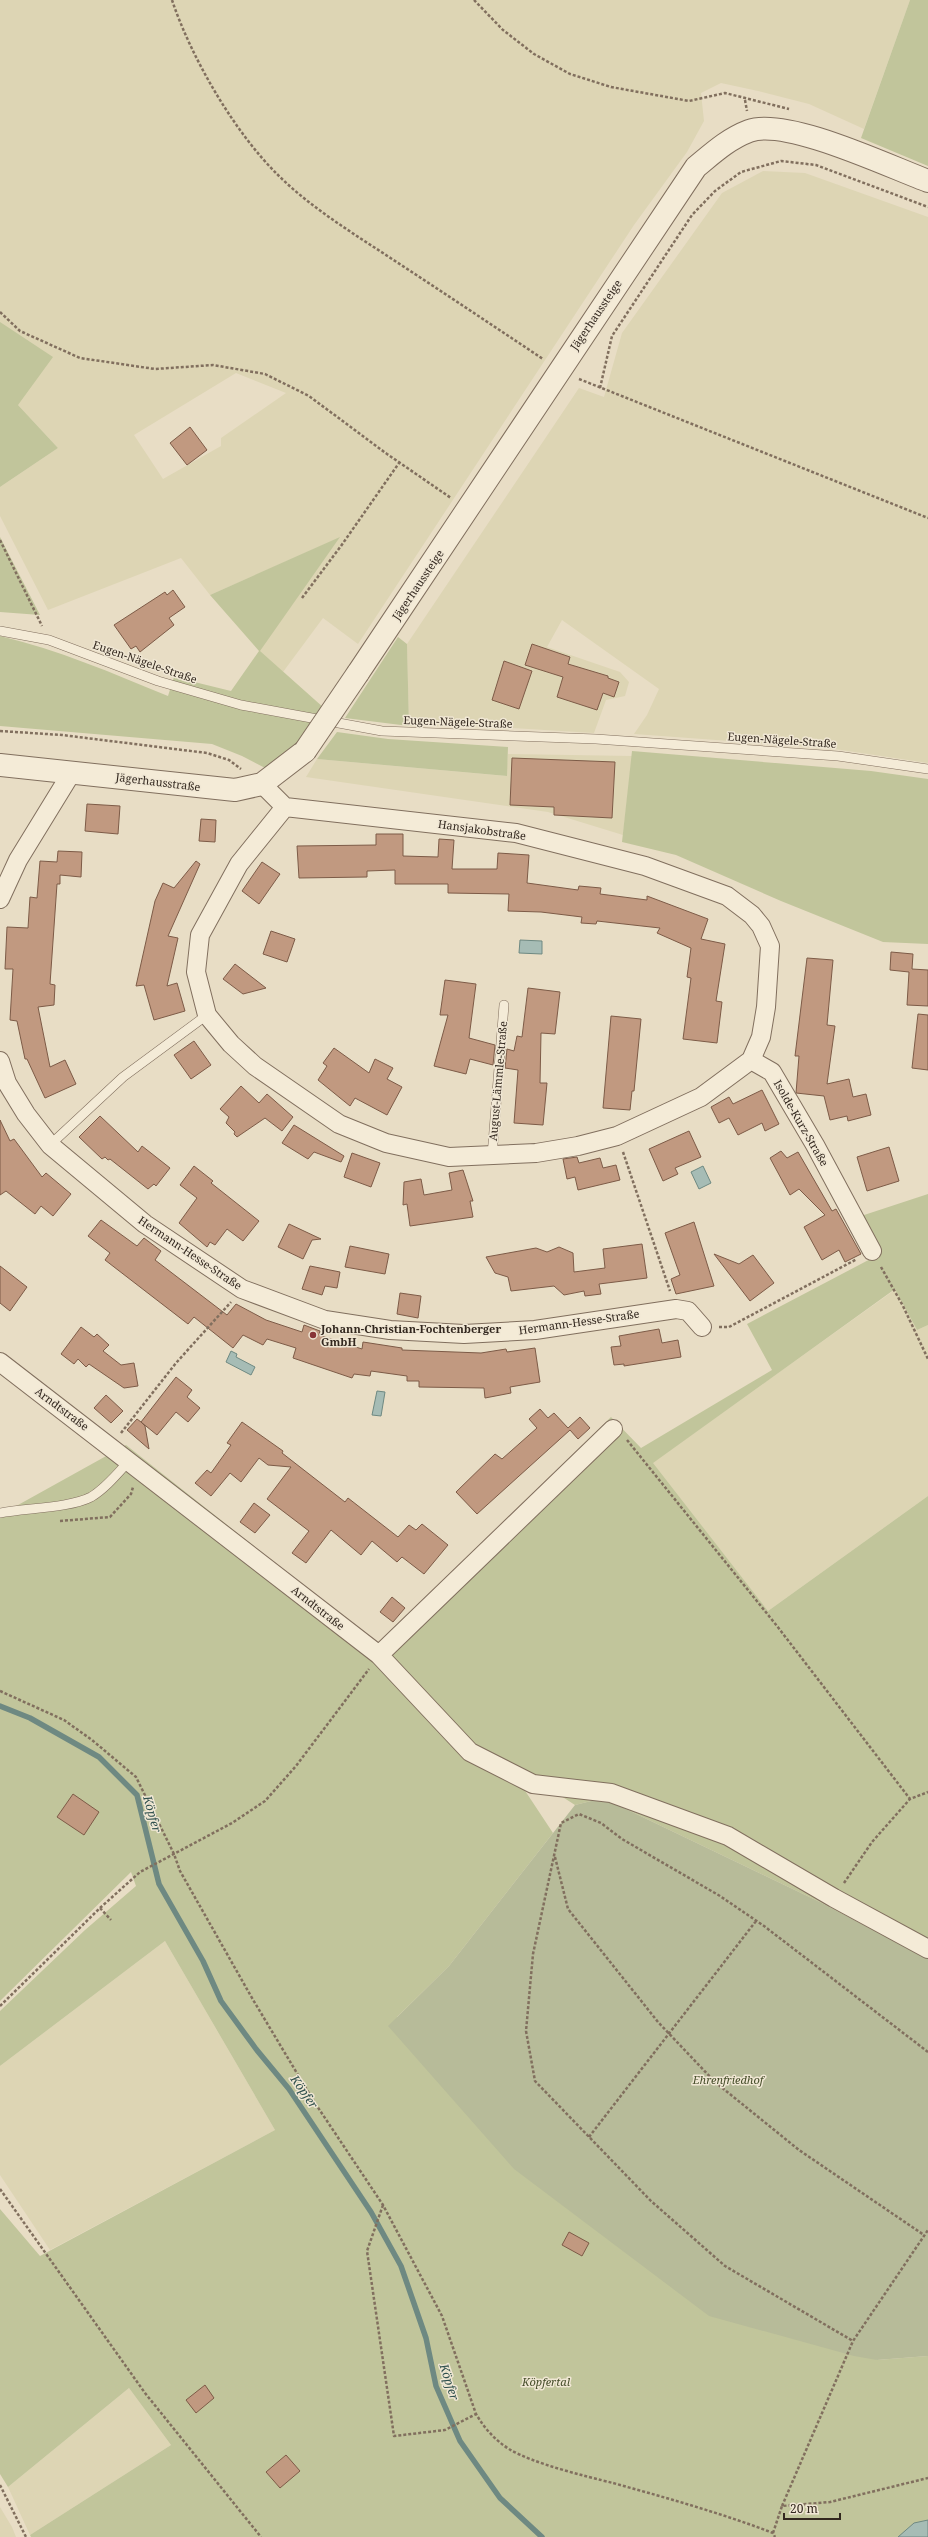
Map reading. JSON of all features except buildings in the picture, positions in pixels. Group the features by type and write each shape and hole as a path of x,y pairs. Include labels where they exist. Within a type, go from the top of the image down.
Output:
{"street":[{"name":"Jägerhaussteige","path":"306,752 559,370 696,167 725,143 750,131 776,129 806,136 928,181"},
{"name":"Jägerhausstraße","path":"0,766 72,772 214,789 235,790 262,784 306,752"},
{"path":"0,899 18,860 72,772"},
{"path":"262,784 285,807"},
{"name":"Hansjakobstraße","path":"285,807 516,833 645,866 727,896 752,915 761,926 770,946 766,1007 761,1037 751,1060"},
{"name":"August-Lämmle-Straße","path":"285,807 239,864 200,935 196,972 207,1015 231,1044 255,1066 338,1124 386,1143 449,1157 492,1156 578,1146 617,1136 701,1097 751,1060"},
{"name":"Isolde-Kurz-Straße","path":"751,1060 772,1072 815,1145 872,1251"},
{"name":"Hermann-Hesse-Straße","path":"0,1061 7,1083 26,1114 50,1145 145,1224 242,1289 325,1320 390,1330 464,1334 535,1330 676,1309"},
{"path":"676,1309 688,1311 702,1327"},
{"name":"Arndtstraße","path":"0,1362 111,1446 379,1655 470,1752 533,1784 611,1794 728,1836 834,1898 928,1949"},
{"path":"379,1655 613,1429"}],"lane":[{"name":"Eugen-Nägele-Straße","path":"0,632 49,640 158,681 241,705 382,731 596,739 838,756 928,769"},
{"name":"August-Lämmle-Straße","path":"492,1156 504,1005"},
{"path":"50,1145 123,1077 207,1015"},
{"path":"0,1513 66,1503 91,1497 115,1476 129,1461"}],"path":[{"path":"172,0 179,22 208,80 244,134 277,174 329,217 559,370"},
{"path":"474,0 503,30 522,45 534,54 570,74 611,87 689,101 725,94 745,100 768,104"},
{"path":"928,207 816,165 781,161 741,172 715,191 692,215 612,336 600,388 928,518"},
{"path":"0,312 20,331 80,358 155,369 213,365 265,374 309,396 399,463 468,509"},
{"path":"302,598 341,546 399,463"},
{"path":"0,540 49,640"},
{"path":"0,731 62,735 207,753 229,760 262,784"},
{"path":"617,1136 676,1309"},
{"path":"729,1327 872,1251 903,1306 928,1359"},
{"path":"111,1446 176,1363 242,1289"},
{"path":"613,1429 623,1433 661,1484 777,1626 910,1799"},
{"path":"0,2006 100,1908 140,1872 232,1823 266,1801 296,1766 379,1655"},
{"path":"0,1691 64,1720 92,1740 136,1777 174,1854 180,1871 252,1998 313,2100 383,2205 442,2316 476,2414 485,2428 497,2441 511,2450 577,2474 718,2512 774,2533"},
{"path":"834,1898 872,1842 910,1799 928,1792"},
{"path":"853,2341 725,2266 651,2201 535,2081 526,2031 533,1954 561,1823 579,1814 601,1823 622,1839 720,1896 756,1921 928,2052"},
{"path":"554,1854 568,1909 669,2034 715,2082 799,2150 924,2235"},
{"path":"100,1908 111,1920"},
{"path":"588,2137 756,1921"},
{"path":"0,2189 145,2393 261,2537"},
{"path":"383,2205 367,2251 394,2436 445,2430 476,2414"},
{"path":"775,2537 774,2533 782,2506 853,2341 928,2230"},
{"path":"782,2506 843,2500 928,2478"},
{"path":"0,2485 26,2537"}],"shaded area":[{"path":"0,0 910,0 864,129 809,104 758,91 721,83 701,93 704,121 687,152 634,225 358,644 323,618 283,672 259,651 339,538 210,595 181,558 48,610 0,516 0,487 58,448 18,405 0,323","holes":["236,373 286,393 221,438 221,446 163,479 134,435"]},
{"path":"763,171 805,173 928,217 928,763 828,748 634,734 647,715 659,689 562,620 547,647 620,672 629,682 625,696 606,700 594,733 482,726 409,726 407,644 579,388 604,397 622,333 722,193"},
{"path":"508,754 632,756 623,835 548,812 306,777 317,759 506,776"},
{"path":"896,1289 917,1330 928,1325 928,1496 768,1611 652,1463"},
{"path":"165,1941 275,2130 50,2250 0,2175 0,2066"},
{"path":"129,2388 171,2445 30,2535 8,2487"},
{"path":"0,2507 12,2527 16,2537 0,2537"}],"green space":[{"path":"910,0 928,0 928,166 861,138"},
{"path":"0,322 53,357 18,405 58,448 0,487"},
{"path":"0,537 40,615 0,612"},
{"path":"340,537 260,651 324,708 302,743 269,770 242,756 212,744 0,726 0,636 64,655 168,696 174,677 231,691 259,651 210,595"},
{"path":"398,637 407,644 409,726 345,718"},
{"path":"337,732 388,739 508,747 507,776 317,759"},
{"path":"632,751 871,771 928,779 928,944 883,942 781,901 676,855 622,842"},
{"name":"Köpfertal","path":"928,1194 928,1325 917,1330 895,1289 653,1463 768,1611 928,1496 928,1959 822,1903 603,1798 575,1805 544,1785 514,1774 553,1833 449,1966 397,2017 877,2360 928,2356 928,2537 31,2537 30,2535 171,2445 129,2388 8,2487 0,2474 0,2209 40,2256 275,2130 165,1941 0,2066 0,2011 85,1930 136,1886 131,1872 0,2001 0,1515 126,1445 379,1645 611,1417 641,1448 772,1370 747,1324 878,1255 858,1217"},
{"name":"Ehrenfriedhof","path":"603,1798 822,1903 928,1959 928,2356 877,2360 854,2356 709,2316 514,2169 388,2026 449,1966 575,1805"}],"water":[{"path":"520,940 542,941 542,954 519,953"},
{"path":"703,1166 711,1183 699,1189 691,1172"},
{"path":"231,1351 237,1354 236,1357 255,1367 251,1375 226,1362"},
{"path":"377,1391 385,1392 381,1416 372,1415"},
{"path":"928,2520 928,2537 898,2537 914,2523"}],"waterway":[{"name":"Köpfer","path":"0,1706 30,1718 99,1757 137,1795 159,1884 203,1961 221,2001 256,2049 289,2089 371,2212 401,2266 426,2338 436,2386 460,2441 500,2498 542,2537"}],"place":[{"name":"Johann-Christian-Fochtenberger GmbH","path":"313,1335"}]}
